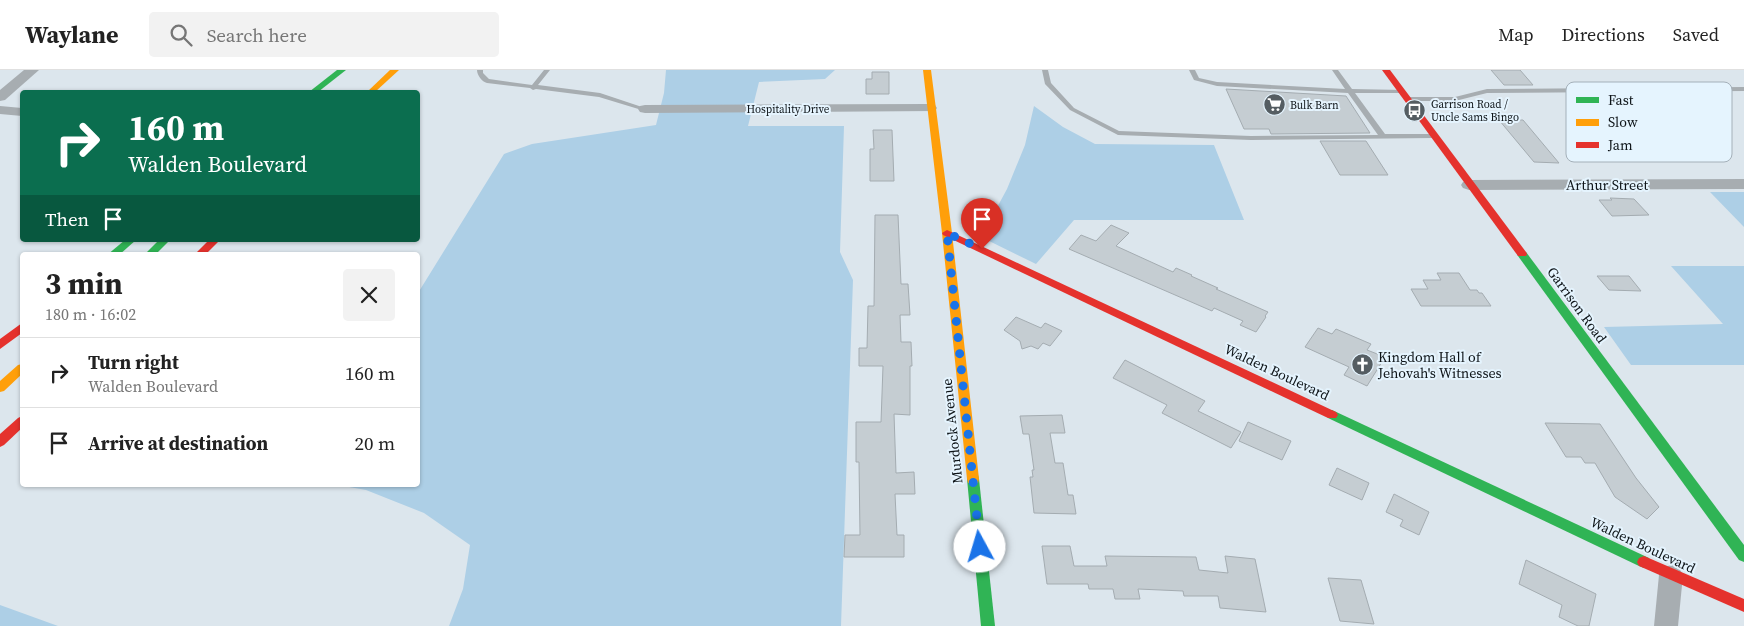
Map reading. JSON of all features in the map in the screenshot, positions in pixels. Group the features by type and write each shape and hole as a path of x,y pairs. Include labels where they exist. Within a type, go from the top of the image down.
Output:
{"main road":[{"path":"316,90 342,70"},
{"path":"332,90 355,70"},
{"path":"374,90 395,70"},
{"path":"926,70 947,233"},
{"name":"Garrison Road","path":"1386,70 1744,556"},
{"name":"Walden Boulevard","path":"947,233 1671,576 1744,606"},
{"name":"Murdock Avenue","path":"947,233 988,626"},
{"path":"116,252 128,242"},
{"path":"152,252 163,242"},
{"path":"202,252 213,242"},
{"path":"0,345 20,329"},
{"path":"0,388 20,370"},
{"path":"0,442 20,423"}],"street":[{"path":"0,97 32,70"},
{"name":"Hospitality Drive","path":"645,109 930,108"},
{"path":"0,110 20,112"},
{"name":"Arthur Street","path":"1469,185 1744,184"},
{"path":"1666,626 1671,576"}],"lane":[{"path":"480,70 480,73 487,80 600,96 645,109"},
{"path":"533,88 547,70"},
{"path":"1045,70 1048,84 1072,109 1118,133 1251,138 1434,136"},
{"path":"1192,70 1196,79 1217,84 1455,99 1486,91 1566,90"},
{"path":"1335,70 1383,137"}],"shaded area":[{"path":"666,70 835,70 825,79 759,82 748,126 844,126 840,252 853,280 841,626 449,626 463,589 470,545 424,513 366,490 349,487 420,487 420,290 504,154 532,144 656,125 664,93"},
{"path":"1034,106 1063,127 1095,144 1214,145 1244,220 1074,220 1036,264 981,237 1007,189 1025,145"},
{"path":"1710,192 1744,192 1744,227"},
{"path":"1671,266 1744,266 1744,365 1631,365 1604,327 1723,324"},
{"path":"0,605 58,626 0,626"}],"building":[{"path":"1491,70 1520,70 1533,85 1504,85"},
{"path":"872,72 889,72 889,94 866,94 866,79 872,79"},
{"path":"1226,89 1346,96 1370,133 1271,134 1269,129 1244,129"},
{"path":"1499,120 1523,120 1559,163 1534,162"},
{"path":"873,130 892,130 894,181 870,181 870,149 874,149"},
{"path":"1320,141 1366,141 1388,175 1340,175"},
{"path":"1610,198 1634,199 1649,215 1612,216 1599,200 1612,200"},
{"path":"875,215 898,215 901,284 908,284 910,315 900,315 901,342 911,342 910,415 894,414 896,473 914,472 915,494 895,494 897,535 904,535 904,557 844,557 845,535 860,535 859,462 856,462 856,422 881,422 883,366 859,366 859,348 867,348 868,306 874,306"},
{"path":"1111,225 1129,233 1116,246 1173,272 1176,268 1192,275 1218,288 1216,289 1268,312 1266,317 1256,332 1240,325 1243,321 1214,308 1212,311 1069,249 1081,235 1096,241"},
{"path":"1437,273 1459,273 1470,290 1477,290 1479,293 1482,293 1491,306 1421,306 1411,289 1428,289 1423,280 1441,280"},
{"path":"1597,276 1629,276 1641,291 1609,290"},
{"path":"1016,317 1041,328 1045,323 1062,331 1050,346 1043,343 1038,349 1031,346 1022,349 1020,341 1004,330"},
{"path":"1318,328 1332,334 1336,329 1371,344 1367,350 1385,357 1367,386 1344,375 1349,367 1305,347"},
{"path":"1125,360 1205,401 1198,411 1241,432 1231,448 1162,413 1167,405 1113,378"},
{"path":"1062,415 1065,433 1050,433 1055,463 1063,463 1068,495 1073,495 1076,514 1034,513 1030,477 1033,477 1032,470 1034,470 1029,434 1023,434 1020,416"},
{"path":"1248,422 1291,441 1282,460 1239,441"},
{"path":"1545,423 1600,424 1636,478 1659,507 1647,519 1615,497 1595,463 1585,463 1581,457 1566,457"},
{"path":"1337,468 1369,483 1362,500 1329,485"},
{"path":"1394,494 1429,512 1419,535 1400,526 1403,520 1386,512"},
{"path":"1042,546 1070,546 1074,566 1107,566 1105,556 1196,557 1199,570 1228,573 1225,556 1255,559 1266,612 1220,608 1218,596 1184,596 1183,591 1138,589 1140,599 1115,599 1113,589 1089,589 1088,584 1047,584"},
{"path":"1526,560 1596,594 1589,626 1578,626 1559,617 1562,605 1519,584"},
{"path":"1328,578 1361,580 1374,624 1340,621"}],"traffic: fast":[{"path":"316,90 342,70"},
{"path":"116,252 128,242"},
{"path":"152,252 163,242"},
{"path":"1522,254 1744,556"},
{"path":"1332,415 1644,562"},
{"path":"973,479 988,626"}],"traffic: slow":[{"path":"373,90 395,70"},
{"path":"927,70 947,233 973,479"},
{"path":"0,388 20,370"}],"traffic: jam":[{"path":"1386,70 1522,254"},
{"path":"947,233 1332,415"},
{"path":"202,252 213,242"},
{"path":"0,345 20,329"},
{"path":"0,442 20,423"},
{"path":"1644,562 1744,606"}],"place":[{"name":"Bulk Barn","path":"1274,105"},
{"name":"Garrison Road / Uncle Sams Bingo","path":"1415,110"},
{"name":"Kingdom Hall of Jehovah's Witnesses","path":"1362,365"}],"route":[{"path":"980,547 947,233 982,249"}]}
